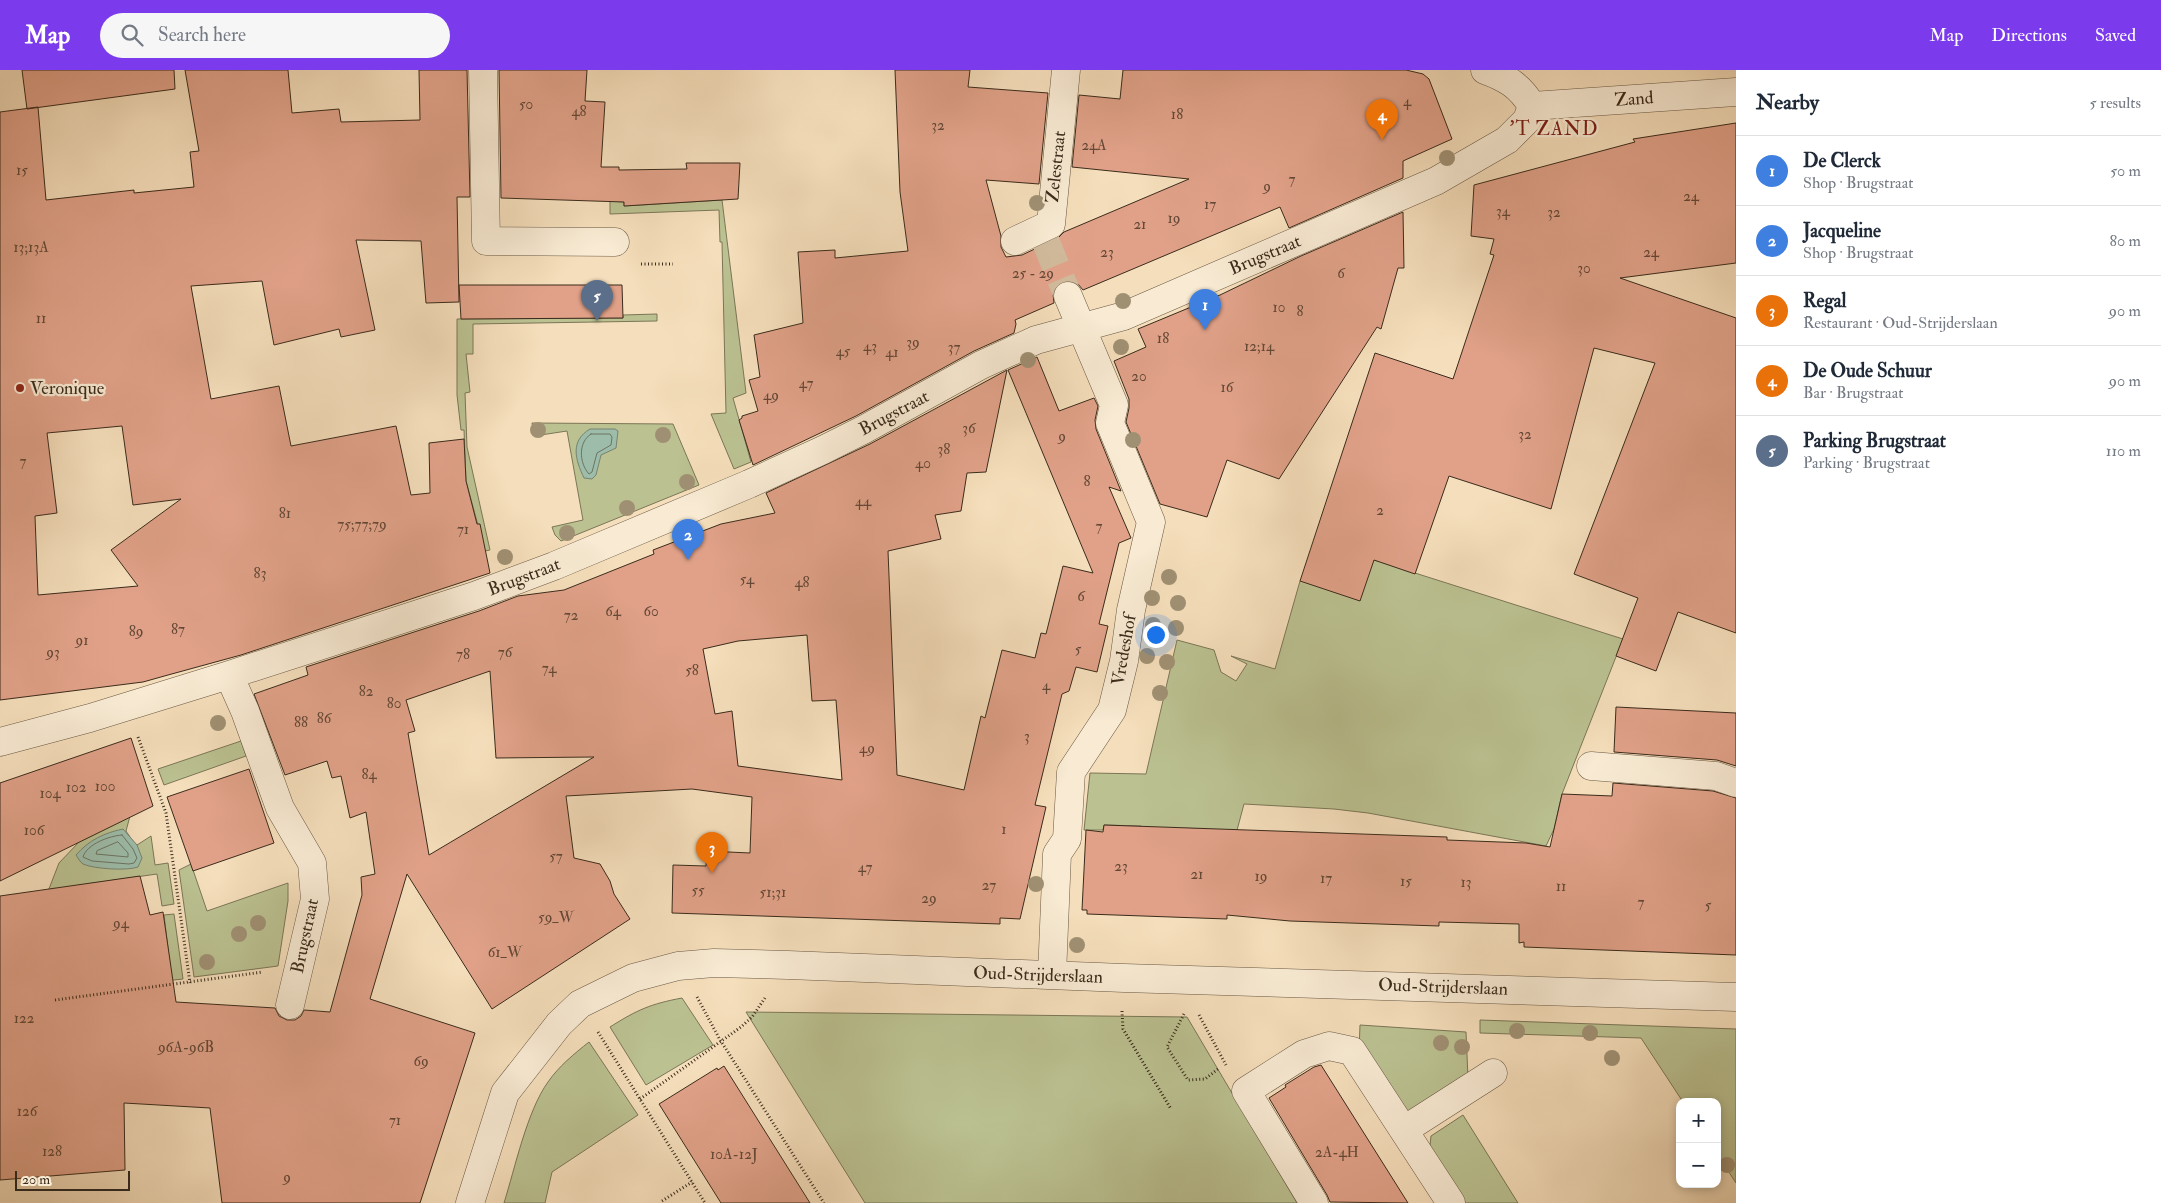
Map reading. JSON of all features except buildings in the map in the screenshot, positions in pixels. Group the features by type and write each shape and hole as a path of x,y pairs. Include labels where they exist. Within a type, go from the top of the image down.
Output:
{"street":[{"path":"483,70 486,240 616,242"},
{"name":"Zelestraat","path":"1015,241 1043,234 1051,224 1066,70"},
{"path":"1485,70 1504,76 1515,83 1526,95 1532,106"},
{"name":"Zand","path":"1532,106 1736,92"},
{"name":"Brugstraat","path":"0,742 127,706 229,674 474,596 539,572 749,484 863,430 981,365 1028,344 1124,316 1436,181 1507,140 1527,120 1532,106"},
{"name":"Vredeshof","path":"1052,975 1057,854 1067,839 1071,772 1112,710 1124,661 1131,610 1151,522 1110,423 1114,405 1068,296"},
{"name":"Brugstraat","path":"229,674 245,711 280,808 312,864 315,899 290,1005"},
{"path":"1591,766 1716,776 1736,783"},
{"name":"Oud-Strijderslaan","path":"470,1203 504,1093 560,1024 580,1004 633,978 678,966 714,963 788,964 1124,978 1185,990 1736,997"},
{"path":"1314,1203 1246,1091 1304,1054 1329,1046 1352,1051 1451,1203"},
{"path":"1404,1130 1493,1073"}],"path":[{"path":"127,706 166,813 190,982"},
{"path":"640,1099 722,1042 752,1017 788,964"},
{"path":"55,1000 299,967"},
{"path":"1124,978 1121,1005 1123,1028 1171,1109"},
{"path":"1185,990 1225,1064 1205,1078 1188,1080 1167,1047 1185,990"},
{"path":"580,1004 705,1203"},
{"path":"713,1025 824,1203"},
{"path":"662,1201 692,1182"}],"shaded area":[{"path":"722,200 746,393 733,398 751,462 734,469 711,414 726,413 722,242 720,242 719,210 610,214 610,201 624,202 624,206"},
{"path":"657,314 657,321 473,324 473,354 466,354 470,392 465,393 467,447 490,550 485,551 466,481 464,430 461,430 457,395 457,319 623,318 623,315"},
{"path":"532,423 673,424 699,485 561,541 555,535 552,527 583,520 567,431 534,436"},
{"path":"1374,560 1623,639 1562,794 1554,829 1546,846 1368,813 1334,809 1244,804 1236,834 1201,829 1141,831 1141,826 1104,825 1103,830 1084,830 1090,773 1146,774 1177,640 1214,650 1221,672 1236,681 1247,664 1231,656 1275,669 1300,581"},
{"path":"241,741 246,756 164,785 158,769"},
{"path":"130,816 126,831 134,843 137,845 151,836 155,865 168,863 174,904 162,906 157,874 73,886 170,965 164,915 174,914 183,979 45,994 47,894 59,863 79,842"},
{"path":"191,864 207,911 288,883 288,901 278,966 194,977 179,870"},
{"path":"682,998 713,1045 646,1085 610,1027 644,1008"},
{"path":"746,1012 1187,1017 1297,1203 865,1203"},
{"path":"1480,1020 1736,1029 1736,1183 1721,1160 1721,1098 1680,1098 1641,1038 1480,1033"},
{"path":"1360,1025 1466,1032 1468,1078 1403,1119 1359,1051"},
{"path":"589,1042 638,1115 552,1172 545,1203 504,1203 528,1124 541,1094 557,1071"},
{"path":"1463,1115 1518,1203 1460,1203 1429,1155 1431,1136"}],"water":[{"path":"590,429 615,429 618,431 616,448 601,455 596,475 592,479 584,478 578,464 576,451 579,439"},
{"path":"123,829 137,845 142,858 138,867 119,869 95,867 83,864 76,855 97,838"}],"tunnel":[{"path":"1045,240 1068,296"}],"place":[{"name":"De Oude Schuur","path":"1382,140"},
{"name":"Parking Brugstraat","path":"597,321"},
{"name":"De Clerck","path":"1205,330"},
{"name":"Veronique","path":"20,388"},
{"name":"Jacqueline","path":"688,560"},
{"name":"Regal","path":"712,873"}],"district":[{"name":"'T ZAND","path":"1554,129"}]}
